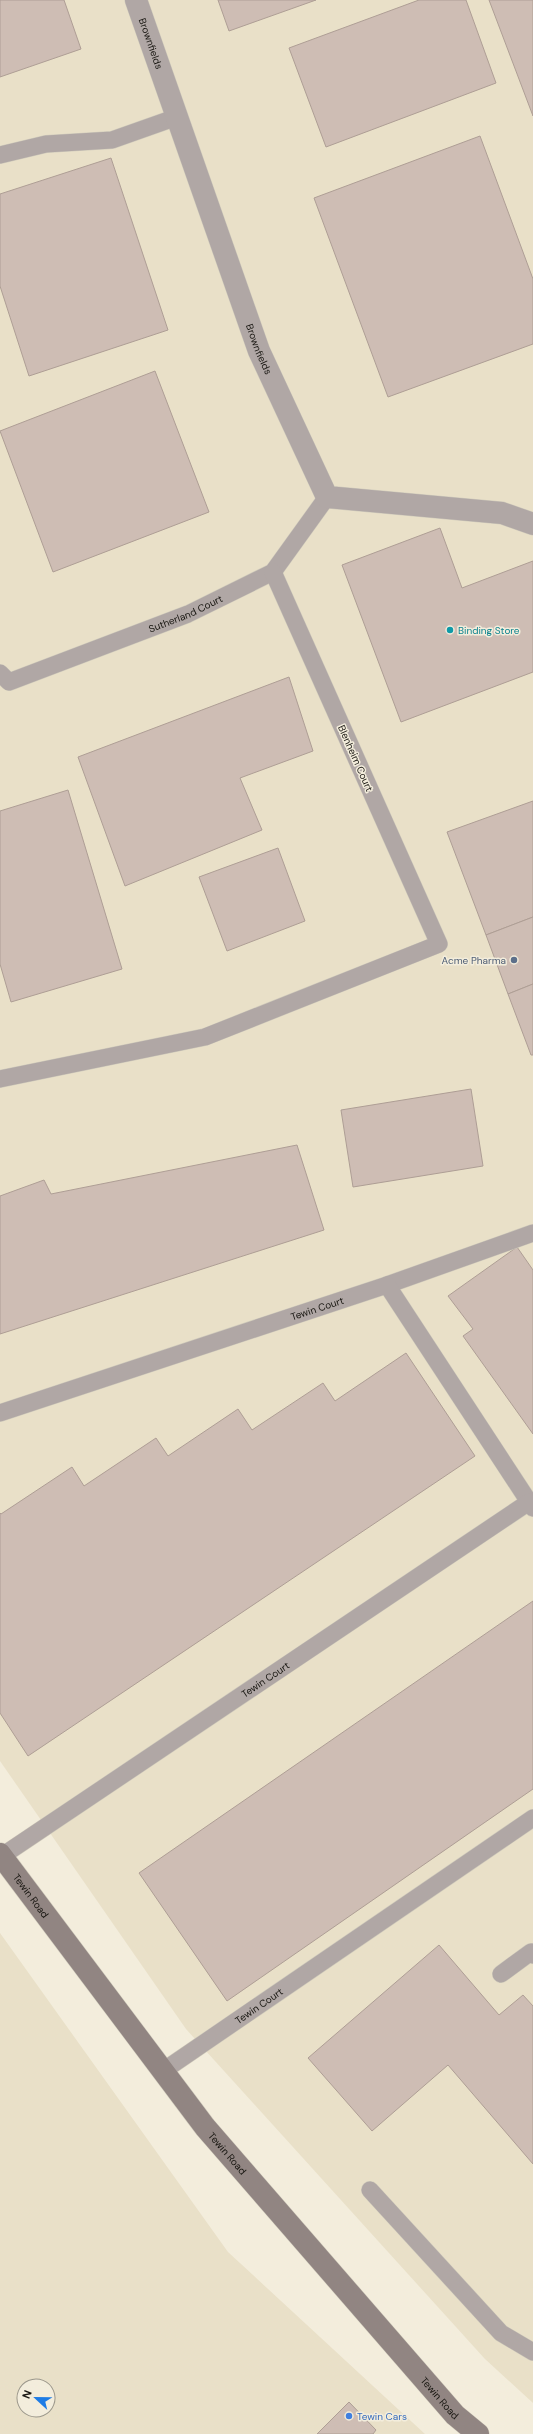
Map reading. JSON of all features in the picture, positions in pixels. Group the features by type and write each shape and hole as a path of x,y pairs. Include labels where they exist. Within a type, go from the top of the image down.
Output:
{"street":[{"name":"Brownfields","path":"136,0 259,351 327,496"},
{"path":"327,496 502,513 533,524"},
{"name":"Tewin Road","path":"1,1855 205,2127 455,2415 478,2434"}],"lane":[{"path":"0,155 46,144 112,140 177,118"},
{"name":"Sutherland Court","path":"3,680 188,614 273,572 327,496"},
{"name":"Blenheim Court","path":"0,1079 205,1037 439,944 273,572"},
{"path":"387,1284 533,1233"},
{"name":"Tewin Court","path":"0,1412 387,1284 531,1505 1,1855"},
{"name":"Tewin Court","path":"163,2071 533,1818"},
{"path":"501,1974 530,1952 533,1955"},
{"path":"370,2190 501,2333 533,2352"}],"shaded area":[{"path":"0,0 533,0 533,2403 485,2359 186,2029 0,1761"},
{"path":"0,1933 228,2252 425,2434 0,2434"}],"building":[{"path":"0,0 64,0 81,49 0,77"},
{"path":"218,0 316,0 229,31"},
{"path":"419,0 466,0 496,83 326,147 289,48"},
{"path":"489,0 533,0 533,116"},
{"path":"480,136 533,279 533,344 388,397 314,198"},
{"path":"111,158 168,330 29,376 0,286 0,194"},
{"path":"155,371 209,512 53,572 0,431"},
{"name":"Binding Store","path":"440,528 462,588 533,561 533,672 401,722 342,565"},
{"path":"289,677 313,751 240,778 262,830 125,886 78,757"},
{"path":"68,790 122,969 11,1002 0,964 0,811"},
{"path":"533,801 533,917 486,935 447,832"},
{"path":"278,848 305,921 227,951 199,877"},
{"name":"Acme Pharma","path":"533,917 533,984 508,994 486,935"},
{"path":"533,984 533,1055 531,1055 508,994"},
{"path":"471,1089 483,1166 353,1187 341,1110"},
{"path":"297,1145 324,1230 0,1334 0,1196 44,1180 51,1194"},
{"path":"517,1247 533,1270 533,1434 463,1336 473,1329 448,1296"},
{"path":"406,1353 475,1456 28,1756 0,1713 0,1513 1,1514 72,1467 84,1486 156,1438 168,1456 238,1409 252,1430 323,1383 335,1401"},
{"path":"533,1601 533,1789 227,2001 139,1873"},
{"path":"439,1945 499,2015 523,1995 533,2006 533,2164 448,2065 372,2131 308,2058"},
{"name":"Tewin Cars","path":"349,2402 376,2430 373,2434 317,2434"}],"place":[{"name":"Binding Store","path":"450,630"},
{"name":"Acme Pharma","path":"514,960"},
{"name":"Tewin Cars","path":"349,2416"}]}
